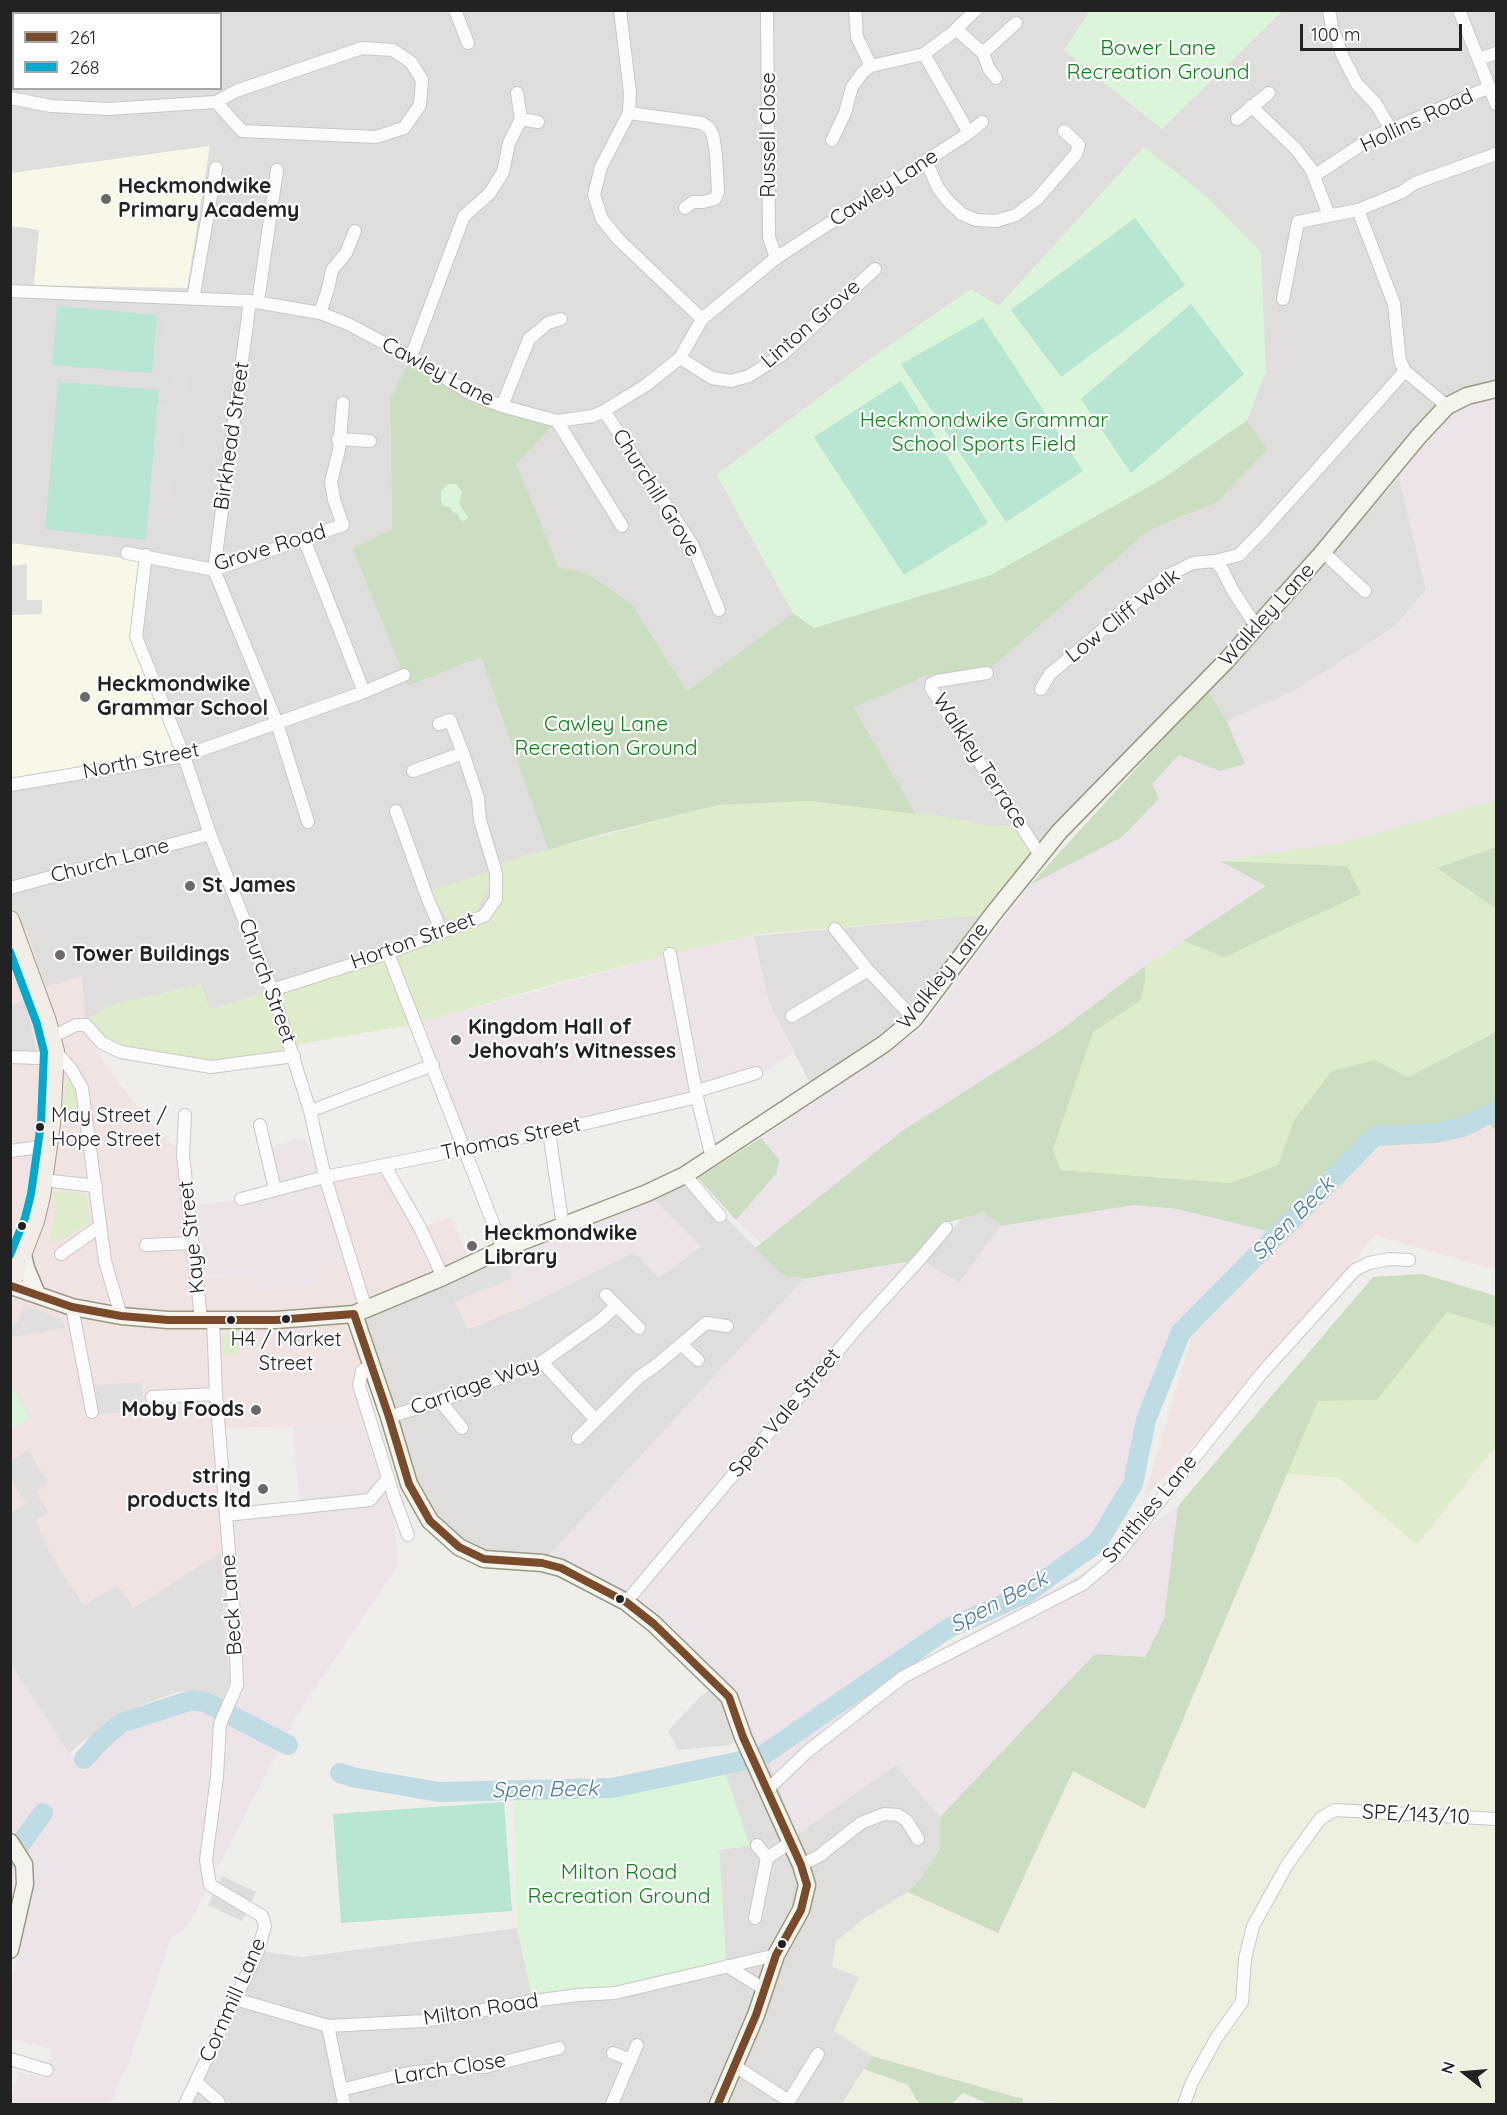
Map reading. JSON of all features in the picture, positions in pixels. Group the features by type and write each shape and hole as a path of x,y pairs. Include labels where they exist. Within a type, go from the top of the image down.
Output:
{"main road":[{"path":"10,21 12,10"},
{"path":"1447,406 1467,396 1497,389"},
{"name":"Walkley Lane","path":"10,1286 72,1307 121,1316 168,1320 276,1320 360,1311 443,1277 503,1249 647,1193 685,1175 884,1044 914,1019 1000,905 1059,832 1227,660 1323,552 1447,406"},
{"path":"10,1286 35,1221 43,1180 48,1146 53,1044 11,925"},
{"path":"23,1255 37,1294"},
{"path":"360,1311 371,1365 409,1484 430,1521 459,1547 484,1558 530,1562 561,1568 626,1602 654,1624 729,1697 748,1747 801,1865 807,1885 801,1910 776,1955 756,2015 718,2104"},
{"path":"10,1950 25,1884 24,1864 11,1843"}],"street":[{"path":"455,10 468,43"},
{"path":"620,10 630,93 629,113 601,167 594,195 602,219 618,239 702,320"},
{"name":"Russell Close","path":"768,10 769,237 776,258"},
{"path":"855,10 856,37 871,66"},
{"path":"832,141 845,113 852,87 863,72 871,66 924,54 976,10"},
{"path":"1329,10 1332,27 1343,57 1358,84 1376,104 1390,128"},
{"path":"1459,10 1497,104"},
{"path":"983,53 1016,23"},
{"path":"956,29 983,53 989,69 996,78"},
{"path":"10,98 51,106 108,109 216,102 236,91 362,48 393,50 411,62 422,80 420,105 404,128 376,137 242,130 216,102"},
{"path":"1479,59 1497,53"},
{"path":"924,54 969,133"},
{"name":"Hollins Road","path":"1314,176 1390,128 1490,87"},
{"path":"411,357 464,216 490,193 503,172 509,143 521,119 517,93"},
{"path":"1237,119 1269,93"},
{"path":"1251,106 1296,149 1311,169 1329,215"},
{"path":"629,113 702,123 709,128 713,135 716,155 718,192 715,199 693,202 685,208"},
{"path":"521,119 538,122"},
{"name":"Cawley Lane","path":"10,291 254,302 320,313 346,323 411,357 471,394 502,406 557,421 593,416 646,385 680,358 702,320 776,258 969,133 982,122"},
{"path":"926,161 938,188 962,214 976,220 996,221 1016,215 1037,199 1083,146 1064,131"},
{"path":"1283,298 1298,222 1358,210 1402,192 1415,183 1497,154"},
{"path":"193,298 216,168"},
{"name":"Birkhead Street","path":"214,570 254,302 277,170"},
{"path":"1358,210 1394,304 1400,361 1405,371 1447,406"},
{"path":"320,313 332,270 346,253 355,231"},
{"name":"Linton Grove","path":"680,358 712,378 731,381 749,376 783,354 875,269"},
{"path":"502,406 529,339 546,319 561,319"},
{"name":"Low Cliff Walk","path":"1041,689 1050,674 1167,576 1193,563 1239,555 1405,371"},
{"path":"343,403 338,439 370,441"},
{"name":"Churchill Grove","path":"604,411 692,544 719,610"},
{"path":"557,421 622,526"},
{"name":"Grove Road","path":"127,553 214,570 343,525 334,500 331,482 339,450 338,439"},
{"path":"304,539 364,692"},
{"path":"1323,552 1365,591"},
{"name":"Church Street","path":"146,555 136,637 184,756 210,834 273,994 294,1056 360,1311"},
{"path":"1215,561 1256,626"},
{"path":"214,570 277,723 308,822"},
{"name":"Walkley Terrace","path":"987,673 937,681 933,683 932,688 1039,857"},
{"name":"North Street","path":"10,784 184,756 364,692 404,675"},
{"name":"Horton Street","path":"273,994 484,916 496,899 496,873 480,820 478,798 450,720 439,724"},
{"path":"413,771 463,753"},
{"path":"396,811 442,932"},
{"name":"Church Lane","path":"10,888 210,834"},
{"path":"836,929 868,969 914,1019"},
{"path":"388,953 503,1249"},
{"path":"670,954 712,1158"},
{"path":"792,1016 868,969"},
{"path":"10,1057 38,1058 76,1025 86,1025 102,1043 121,1052 211,1067 294,1056"},
{"path":"53,1044 82,1088 96,1186 99,1227 105,1261 121,1316"},
{"path":"310,1111 433,1065"},
{"name":"Thomas Street","path":"241,1199 325,1178 549,1132 697,1094 756,1073"},
{"name":"Kaye Street","path":"185,1115 183,1155 193,1243 207,1319"},
{"path":"260,1125 275,1190"},
{"path":"549,1132 563,1227"},
{"path":"10,1151 48,1146"},
{"path":"385,1166 420,1228 443,1277"},
{"path":"685,1175 720,1215"},
{"path":"43,1180 96,1186"},
{"path":"61,1254 99,1227"},
{"name":"Spen Vale Street","path":"626,1602 858,1327 946,1228"},
{"path":"146,1245 193,1243"},
{"name":"Smithies Lane","path":"768,1790 808,1751 903,1677 1083,1584 1116,1556 1262,1373 1355,1270 1369,1263 1389,1259 1410,1260"},
{"path":"606,1295 639,1328"},
{"name":"Carriage Way","path":"389,1417 441,1401 543,1362 601,1320 615,1306"},
{"path":"72,1307 92,1412"},
{"name":"Beck Lane","path":"207,1319 226,1515 235,1625 237,1685 220,1724 217,1777 206,1860 210,1885"},
{"path":"578,1438 639,1377 706,1323 727,1326"},
{"path":"681,1344 698,1360"},
{"path":"543,1362 596,1420"},
{"path":"371,1365 362,1371 359,1385 408,1535"},
{"path":"152,1397 216,1394"},
{"path":"441,1401 462,1428"},
{"path":"226,1515 370,1500 388,1478"},
{"name":"SPE/143/10","path":"1184,2104 1192,2082 1212,2046 1242,2002 1245,1959 1253,1926 1287,1865 1320,1819 1335,1810 1497,1820"},
{"path":"801,1865 819,1856 861,1823 884,1814 903,1817 918,1839"},
{"path":"755,1918 767,1858 791,1842"},
{"path":"757,1845 767,1858"},
{"name":"Cornmill Lane","path":"185,2104 258,1951 265,1926 262,1916 210,1885"},
{"name":"Milton Road","path":"234,1999 328,2025 424,2021 533,2001 615,1993 776,1955"},
{"path":"727,1966 764,1989"},
{"path":"328,2025 344,2104"},
{"path":"612,2104 637,2045"},
{"name":"Larch Close","path":"341,2090 409,2073 468,2066 485,2067 559,2048"},
{"path":"614,2054 631,2060"},
{"path":"735,2066 788,2103 818,2054"},
{"path":"10,2059 46,2070"},
{"path":"196,2082 219,2104"}],"shaded area":[{"path":"10,11 1090,11 1065,51 1162,129 1282,11 1496,11 1496,389 1467,396 1040,855 1021,825 988,826 937,815 916,814 854,708 928,675 990,669 1148,531 1217,502 1266,451 1247,420 1266,371 1144,147 999,306 871,358 717,475 793,613 687,691 632,604 587,573 560,568 515,464 556,422 390,401 392,530 352,548 408,686 481,657 548,850 494,867 496,899 484,916 209,1010 201,984 108,1006 89,1019 86,1025 52,1037 10,920"},
{"name":"Heckmondwike Primary Academy","path":"210,146 187,288 34,285 39,230 11,226 11,173"},
{"path":"164,320 190,323 190,332 196,333 165,536 160,536 159,549 152,548 154,533 150,525 154,493 150,492 155,434 159,435 160,425 156,424 157,404 167,405 172,375 165,374 168,342 162,341"},
{"path":"1496,389 1496,801 1345,842 1221,861 1267,886 1145,966 1054,1035 902,1131 761,1243 736,1220 777,1173 779,1159 761,1138 921,1029 1030,885 1121,838 1152,784 1179,755 1220,771 1244,764 1227,722 1297,689 1396,626 1426,590 1399,477 1388,473 1447,406"},
{"path":"1399,477 1426,590 1395,626 1307,684 1227,722 1208,690"},
{"name":"Heckmondwike Grammar School","path":"11,543 145,561 136,637 184,756 11,785"},
{"path":"27,564 27,600 42,600 42,614 11,615 11,566"},
{"path":"993,914 914,1019 812,1087 769,1003 754,936"},
{"path":"27,930 46,987 82,976 86,1033 108,1069 147,1119 183,1155 196,1276 258,1277 262,1291 314,1265 351,1259 325,1177 385,1166 420,1228 451,1217 470,1261 503,1249 525,1306 467,1329 444,1278 354,1314 371,1365 362,1371 371,1424 218,1428 237,1685 221,1701 192,1690 177,1692 120,1713 69,1753 11,1665 10,1066 38,1058 25,999 11,1006 10,935"},
{"path":"754,936 769,1003 794,1053 761,1074 697,1097 465,1149 416,1024 670,954"},
{"path":"25,999 38,1058 11,1066 10,1006"},
{"path":"1492,1127 1496,1131 1496,1270 1374,1235 1312,1318 1144,1498 1194,1329 1328,1193 1386,1142"},
{"path":"304,1138 325,1177 351,1259 314,1265 316,1283 262,1291 258,1277 203,1275 197,1205 241,1199 274,1190 265,1147"},
{"path":"685,1175 779,1272 787,1277 804,1279 542,1563 484,1559 430,1521 354,1314 443,1277 468,1329 525,1306 634,1252 647,1193"},
{"path":"647,1193 701,1247 659,1278 634,1252 525,1306 503,1249"},
{"path":"1134,1205 1177,1209 1271,1232 1247,1264 1181,1332 1146,1420 1133,1484 1098,1542 1025,1594 947,1629 760,1757 729,1697 654,1624 542,1563 804,1279 920,1259 959,1283 1001,1226"},
{"path":"984,1212 1001,1226 959,1283 924,1262 962,1218"},
{"path":"503,1249 513,1278 454,1302 443,1277"},
{"path":"23,1304 61,1318 65,1328 11,1337 11,1327 19,1320"},
{"path":"142,1382 144,1412 99,1414 95,1385"},
{"path":"371,1424 393,1509 398,1566 297,1715 188,1925 170,1940 128,2065 110,2104 11,2104 18,2072 45,2078 52,2049 11,2039 11,1986 32,1888 32,1861 28,1856 14,1867 11,1908 11,1665 83,1771 110,1735 188,1704 221,1720 237,1685 235,1625 240,1598 226,1515 300,1504 294,1426"},
{"path":"28,1450 48,1483 36,1492 48,1512 36,1521 48,1550 84,1606 117,1584 134,1608 221,1552 225,1642 231,1680 221,1701 192,1690 177,1692 120,1713 69,1753 11,1665 10,1514 25,1504 30,1511 10,1477 11,1461"},
{"path":"1178,1506 1164,1619 1145,1657 1095,1655 940,1817 896,1765 797,1835 768,1761 903,1669 1084,1573"},
{"path":"718,1686 743,1737 729,1745 678,1750 668,1731 703,1694"},
{"path":"768,1761 797,1834 896,1765 940,1817 940,1847 922,1877 908,1892 862,1920 859,1977 835,2031 872,2056 842,2104 185,2104 258,1951 303,1957 517,1928 533,2001 726,1966 719,1850 749,1845 725,1772"}],"green space":[{"name":"Bower Lane Recreation Ground","path":"1090,11 1282,11 1162,129 1064,50"},
{"name":"Heckmondwike Grammar School Sports Field","path":"1144,147 1206,196 1261,252 1266,371 1247,420 1164,478 991,575 814,628 793,613 717,475 871,358 971,289 999,306"},
{"path":"1135,218 1185,285 1061,377 1011,310"},
{"path":"1191,304 1244,374 1131,473 1081,399"},
{"path":"57,306 157,315 152,373 52,365"},
{"path":"983,318 1083,471 1006,522 901,364"},
{"name":"Cawley Lane Recreation Ground","path":"411,357 471,394 557,421 516,464 559,567 587,573 632,604 687,691 793,613 814,628 1163,478 1247,420 1267,450 1217,502 1148,531 990,669 928,675 854,708 916,814 810,801 718,805 548,850 481,657 408,686 352,548 392,529 390,401"},
{"path":"901,381 988,523 904,575 814,437"},
{"path":"58,382 159,390 146,540 45,529"},
{"path":"448,484 456,484 462,492 459,503 468,518 462,522 457,513 453,512 450,507 443,506 441,501 441,491"},
{"path":"1208,690 1227,722 1245,764 1220,771 1179,755 1152,784 1159,799 1121,838 1030,885"},
{"path":"1496,800 1496,847 1437,868 1496,909 1496,1032 1408,1077 1375,1060 1294,1120 1278,1166 1231,1183 1061,1170 1053,1151 1093,1032 1141,1000 1145,966 1183,941 1224,957 1347,866 1220,861 1345,842"},
{"path":"810,801 937,815 988,826 1021,825 1040,855 993,914 760,934 554,984 416,1024 300,1044 294,1056 211,1067 121,1052 86,1025 89,1019 108,1006 201,984 210,1010 484,916 496,899 494,867 524,856 718,805"},
{"path":"1496,847 1496,909 1437,868"},
{"path":"1220,861 1347,866 1361,894 1224,957 1183,941 1266,886"},
{"path":"488,872 489,886 474,916 454,922 446,916 429,891"},
{"path":"1145,966 1141,1000 1093,1032 1053,1150 1061,1170 1231,1183 1278,1165 1294,1120 1332,1071 1375,1060 1408,1077 1496,1032 1496,1131 1484,1119 1378,1129 1271,1232 1177,1209 1134,1205 1001,1226 984,1212 940,1225 912,1261 804,1279 787,1277 779,1272 755,1248 902,1131 1054,1035"},
{"path":"68,1072 76,1087 79,1110 62,1111"},
{"path":"761,1138 779,1159 777,1173 736,1220 698,1178"},
{"path":"53,1192 86,1193 90,1222 66,1238 49,1243 55,1212"},
{"path":"1423,1274 1496,1296 1496,1327 1447,1312 1377,1400 1318,1401 1145,1809 1073,1771 998,1933 908,1892 922,1877 940,1848 940,1817 1095,1654 1145,1657 1164,1619 1178,1506 1373,1277"},
{"path":"1447,1312 1496,1327 1496,1446 1417,1545 1339,1478 1287,1473 1318,1401 1377,1400"},
{"path":"232,1328 240,1328 240,1354 223,1355 223,1337"},
{"path":"14,1390 30,1418 11,1429 11,1391"},
{"path":"1496,1446 1496,1814 1322,1808 1254,1913 1242,1937 1232,2002 1173,2104 1085,2104 1023,2099 872,2056 834,2031 859,1977 832,1967 836,1941 862,1920 908,1892 998,1933 1073,1771 1145,1809 1287,1473 1339,1478 1417,1545"},
{"name":"Milton Road Recreation Ground","path":"725,1772 750,1846 719,1850 726,1958 650,1985 533,2001 517,1928 514,1790"},
{"path":"504,1802 512,1911 341,1923 333,1814"},
{"path":"1335,1810 1496,1819 1496,2104 1184,2104 1242,2002 1245,1959 1287,1865"},
{"path":"872,2056 1023,2099 1022,2104 989,2104 963,2093 951,2104 919,2104 908,2085 864,2069"},
{"path":"864,2069 908,2085 919,2104 842,2104"}],"pier":[{"path":"222,1876 256,1892 242,1921 208,1905"}],"waterway":[{"name":"Spen Beck","path":"340,1773 439,1792 612,1788 760,1757 947,1629 1025,1594 1098,1542 1133,1484 1146,1420 1181,1332 1375,1136 1435,1133 1462,1127 1496,1111"},
{"name":"Spen Beck","path":"84,1759 121,1723 192,1700 205,1702 288,1745"},
{"name":"Spen Beck","path":"10,1858 43,1813"}],"transit line":[{"name":"268","path":"10,952 37,1024 44,1052 41,1123 31,1194 25,1218 10,1255"},
{"name":"261","path":"11,1286 72,1307 121,1316 168,1320 276,1320 354,1314 409,1484 430,1521 459,1547 484,1559 542,1563 561,1568 626,1602 654,1624 729,1697 743,1737 801,1865 807,1885 801,1910 776,1955 756,2015 718,2104"}],"place":[{"name":"Heckmondwike Primary Academy","path":"106,199"},
{"name":"Heckmondwike Grammar School","path":"85,697"},
{"name":"St James","path":"190,886"},
{"name":"Tower Buildings","path":"60,955"},
{"name":"Kingdom Hall of Jehovah's Witnesses","path":"456,1040"},
{"name":"May Street / Hope Street","path":"40,1127"},
{"name":"Heckmondwike Library","path":"472,1246"},
{"name":"H4 / Market Street","path":"286,1319"},
{"name":"Moby Foods","path":"256,1410"},
{"name":"string products ltd","path":"263,1489"}]}
